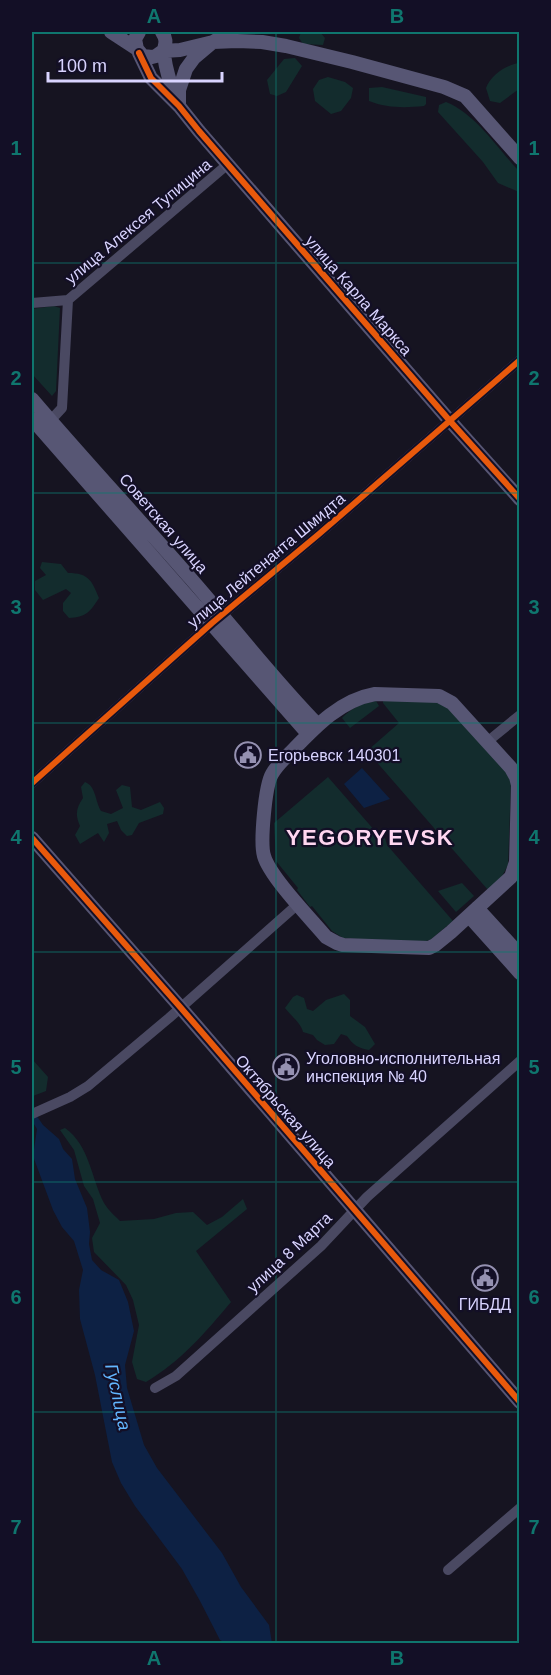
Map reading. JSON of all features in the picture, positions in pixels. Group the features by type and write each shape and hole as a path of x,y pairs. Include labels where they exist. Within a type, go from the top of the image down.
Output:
{"street":[{"path":"111,32 143,56 152,57 156,57 163,51 166,43 162,32"},
{"path":"138,51 135,39 139,32"},
{"path":"179,106 178,90 186,69 194,58 213,42 230,32"},
{"path":"163,51 180,50 213,42 245,41 286,46 444,87 465,96 519,158"},
{"name":"улица Карла Маркса","path":"138,51 151,78 179,106 519,499"},
{"path":"163,51 170,82 179,106"},
{"name":"улица Алексея Тупицина","path":"32,303 68,300 228,164"},
{"name":"улица Алексея Тупицина","path":"50,421 63,408 68,300"},
{"name":"улица Лейтенанта Шмидта","path":"32,783 217,619 319,534 519,360"},
{"name":"Советская улица","path":"32,399 142,523 217,619"},
{"name":"Советская улица","path":"32,418 217,619 313,729"},
{"path":"375,694 439,696 452,703 487,742 511,768 518,785 516,862 511,877 452,932 429,948 343,945 326,937 266,862 263,849 264,822 271,775 330,714 363,696 375,694"},
{"path":"487,742 519,715"},
{"name":"Октябрьская улица","path":"32,838 519,1402"},
{"path":"32,1114 87,1086 181,1008 298,904"},
{"path":"473,912 519,956"},
{"path":"473,912 519,973"},
{"name":"улица 8 Марта","path":"155,1388 176,1376 321,1246 367,1197 519,1061"},
{"path":"448,1570 519,1508"}],"green space":[{"path":"301,32 320,32 325,38 323,45 303,44 299,38"},
{"path":"295,58 302,66 286,92 277,96 270,94 267,80 284,59"},
{"path":"519,63 519,89 500,103 490,101 486,88 491,79 504,68"},
{"path":"328,77 345,82 353,88 351,98 341,111 331,114 315,101 313,89 319,80"},
{"path":"382,87 426,97 426,104 396,107 369,101 369,88"},
{"path":"446,102 477,123 519,171 519,192 498,183 483,162 438,112 439,105"},
{"path":"54,306 60,308 56,391 52,396 32,374 32,309"},
{"path":"42,562 61,564 68,573 75,573 89,579 99,598 90,610 84,615 69,618 63,611 63,603 71,593 66,589 43,600 35,590 35,581 46,575 40,568"},
{"path":"383,699 440,701 449,706 506,769 511,782 508,865 501,878 488,890 367,751 399,723 383,703"},
{"path":"376,701 379,706 350,728 342,718 349,711"},
{"path":"328,777 382,839 385,838 387,845 453,921 430,940 418,943 343,938 332,931 312,906 310,907 276,861 274,823"},
{"path":"85,782 93,790 101,811 111,814 123,808 116,790 122,785 130,787 132,807 141,810 160,802 164,808 163,814 139,823 132,835 127,836 117,821 107,824 109,833 104,842 98,833 80,844 75,835 80,826 77,812 83,798 81,787"},
{"path":"462,883 474,896 456,912 438,891"},
{"path":"344,994 350,1000 350,1016 365,1027 375,1044 369,1050 356,1046 347,1036 341,1034 334,1044 325,1045 313,1035 303,1032 285,1008 297,995 304,998 307,1009 313,1011 326,1000"},
{"path":"32,1059 48,1077 46,1091 33,1096 32,1095"},
{"path":"65,1128 80,1144 104,1203 120,1221 154,1219 176,1213 193,1212 207,1225 222,1217 243,1199 247,1209 196,1251 231,1302 181,1356 146,1382 137,1379 132,1362 139,1325 133,1300 126,1285 94,1252 92,1238 100,1223 93,1199 84,1186 74,1150 60,1130"}],"water":[{"path":"362,768 390,799 364,808 344,784"},
{"name":"Гуслица","path":"32,1109 43,1125 59,1139 63,1149 72,1159 75,1179 87,1208 92,1260 101,1270 119,1280 128,1302 134,1331 125,1365 127,1388 144,1445 157,1468 222,1553 241,1587 269,1625 272,1643 247,1641 226,1643 220,1640 182,1569 135,1506 121,1483 112,1462 95,1375 80,1319 79,1290 83,1270 74,1241 62,1227 53,1210 33,1156 37,1129 32,1121"}],"cycle path":[{"path":"139,53 151,78 179,106 520,499"},
{"path":"32,783 212,623 520,360"},
{"path":"32,838 520,1402"}],"place":[{"name":"Егорьевск 140301","path":"248,755"},
{"name":"Уголовно-исполнительная инспекция № 40","path":"286,1067"},
{"name":"ГИБДД","path":"485,1278"}],"district":[{"name":"YEGORYEVSK","path":"370,837"}]}
